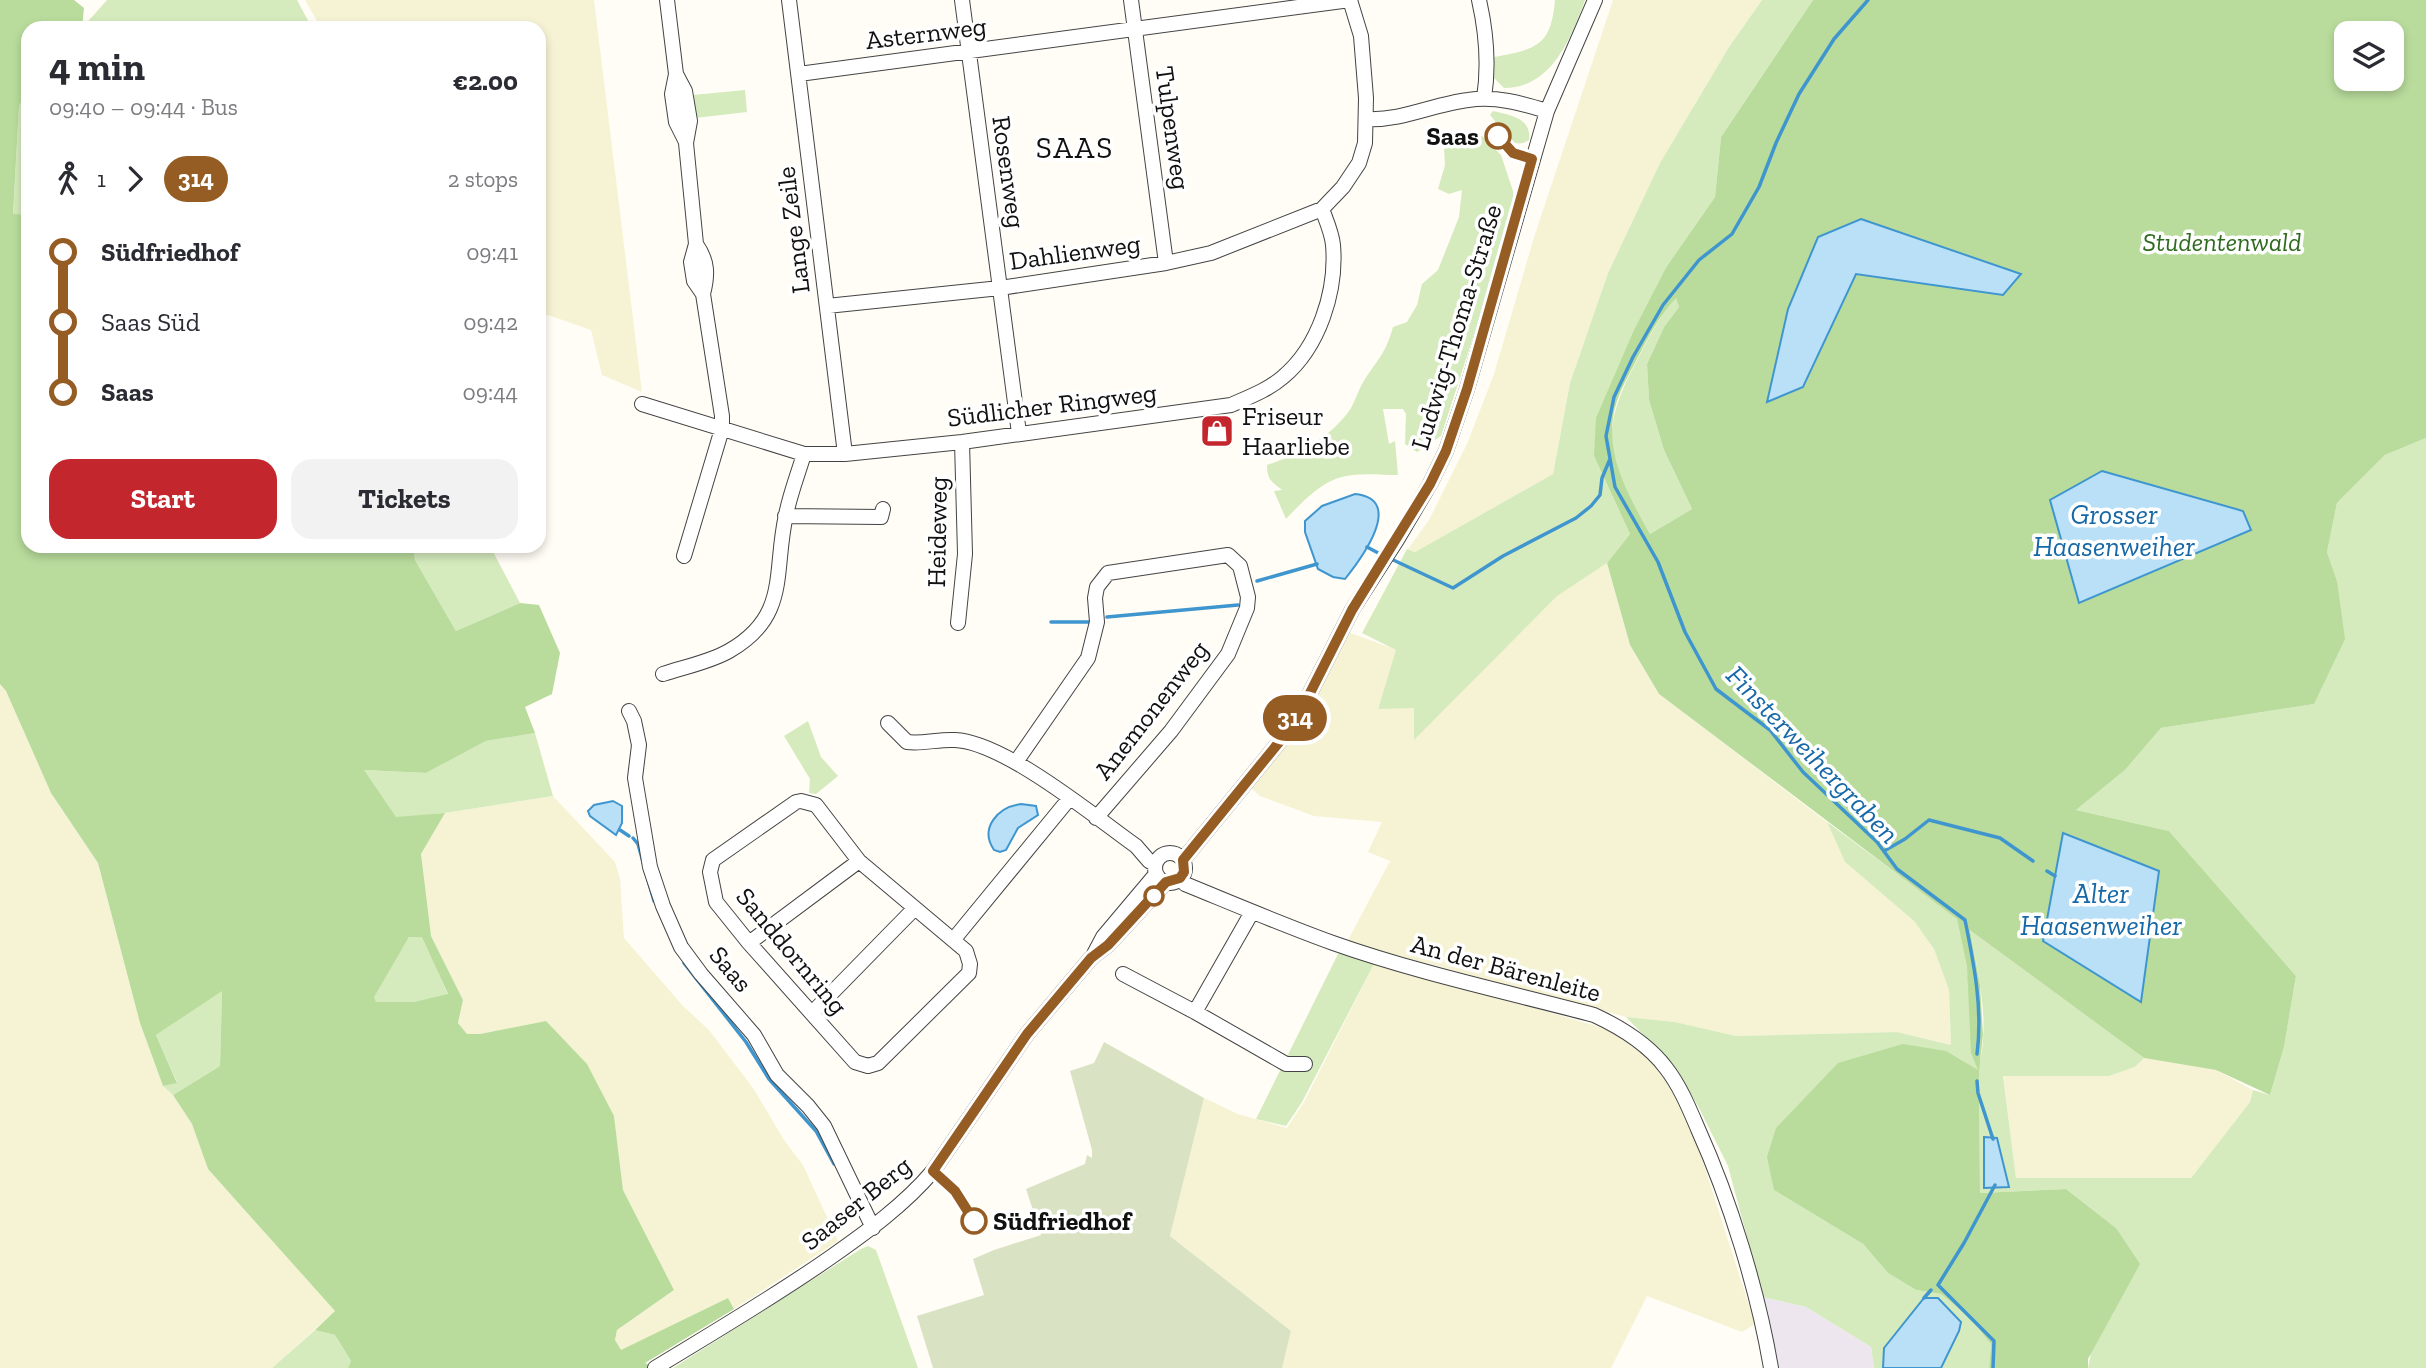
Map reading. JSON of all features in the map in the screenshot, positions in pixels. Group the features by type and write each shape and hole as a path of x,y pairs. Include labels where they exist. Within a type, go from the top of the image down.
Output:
{"street":[{"path":"667,0 676,74 672,94 676,122 686,143 696,244 691,262 694,281 703,294 722,416 722,429 684,556"},
{"name":"Lange Zeile","path":"789,0 845,454"},
{"name":"Rosenweg","path":"962,0 1019,433"},
{"name":"Tulpenweg","path":"1131,0 1166,263"},
{"path":"1322,209 1343,187 1359,163 1365,143 1362,36 1350,0"},
{"name":"Asternweg","path":"799,74 1135,31 1350,0"},
{"path":"1479,0 1486,56 1487,82 1484,98"},
{"name":"Ludwig-Thoma-Straße","path":"1168,867 1201,840 1210,825 1247,784 1280,741 1309,695 1352,610 1430,484 1446,451 1467,389 1547,111 1595,0"},
{"path":"1366,119 1378,120 1484,98 1513,101 1547,111"},
{"name":"Dahlienweg","path":"827,306 1000,288 1166,263 1211,253 1322,209"},
{"name":"Südlicher Ringweg","path":"642,404 804,454 845,454 962,442 1231,405 1262,392 1283,378 1303,358 1315,335 1326,304 1332,274 1333,243 1322,209"},
{"name":"Heideweg","path":"958,623 965,554 962,442"},
{"path":"663,674 728,652 755,631 783,592 785,516 804,454"},
{"path":"785,516 881,517 883,509"},
{"name":"Anemonenweg","path":"1016,762 1088,658 1097,622 1097,587 1108,573 1228,555 1240,566 1248,597 1247,608 1228,654 1171,732 1096,818"},
{"name":"Saas","path":"629,711 639,745 635,778 650,867 681,947 754,1035 777,1074 824,1126 873,1227"},
{"path":"888,723 907,743 956,740 977,744 1016,762 1136,846 1148,848 1168,867"},
{"path":"954,939 1069,799"},
{"name":"Sanddornring","path":"796,802 816,805 859,861 914,909 954,939 966,951 970,973 878,1063 868,1066 855,1062 716,902 710,872 713,860 796,802"},
{"path":"749,943 859,861"},
{"name":"Saaser Berg","path":"655,1368 804,1276 873,1227 920,1187 1027,1034 1091,958 1108,945 1168,867"},
{"name":"An der Bärenleite","path":"1168,867 1185,884 1334,943 1400,964 1594,1015 1616,1025 1647,1048 1679,1086 1706,1146 1725,1197 1755,1295 1771,1368"},
{"path":"813,1013 914,909"},
{"path":"1195,1012 1252,912"},
{"path":"1123,974 1286,1064 1305,1064"}],"shaded area":[{"path":"305,0 594,0 642,392 602,375 591,330 546,315 546,21 317,21"},
{"path":"1613,0 1762,0 1729,47 1660,163 1608,273 1570,383 1553,474 1415,552 1408,549 1429,520 1467,444 1494,374 1535,234"},
{"path":"1607,563 1630,645 1659,694 1827,822 1845,862 1914,921 1934,949 1949,990 1951,1045 1897,1032 1736,1036 1675,1022 1626,1017 1347,942 1390,861 1368,852 1382,822 1314,816 1260,796 1247,784 1348,632 1397,650 1378,708 1414,708 1414,739 1557,595"},
{"path":"0,684 6,691 51,793 98,863 140,1023 163,1086 173,1095 192,1124 208,1169 335,1311 272,1368 0,1368"},
{"path":"553,796 615,862 620,879 624,938 683,1006 709,1030 753,1088 784,1140 803,1165 838,1241 734,1309 728,1298 621,1351 615,1340 617,1330 674,1290 623,1190 614,1116 546,1021 480,1034 467,1034 458,1023 463,1000 431,936 426,903 421,854 445,813"},
{"path":"1375,962 1610,1030 1651,1061 1677,1096 1700,1153 1755,1324 1742,1332 1647,1296 1611,1368 1282,1368 1291,1331 1170,1236 1204,1098 1238,1114 1287,1128 1304,1102"},
{"path":"2144,1058 2216,1070 2253,1090 2250,1102 2191,1178 2016,1178 2003,1075 2109,1076 2135,1067"},
{"path":"1763,1297 1806,1307 1871,1347 1874,1368 1776,1368"}],"green space":[{"path":"0,0 74,0 84,8 83,21 21,21 21,102 13,214 21,215 21,553 414,553 415,560 456,631 520,603 539,605 560,653 552,694 525,707 535,733 486,741 426,773 364,770 396,817 445,813 421,854 431,936 463,1000 458,1023 467,1034 480,1034 546,1021 587,1064 614,1116 623,1190 674,1290 617,1330 615,1340 621,1350 728,1298 734,1309 645,1363 658,1368 348,1368 351,1361 335,1335 315,1330 335,1311 208,1169 192,1124 173,1095 220,1066 222,991 156,1035 177,1083 163,1086 140,1023 98,863 51,793 6,691 0,684","holes":["409,937 422,937 448,994 414,1002 376,1002 374,997"]},
{"path":"107,0 297,0 308,21 88,21"},
{"path":"1555,0 1585,0 1566,45 1547,70 1535,80 1521,86 1504,88 1494,78 1494,57 1531,48 1539,43 1550,27"},
{"path":"1762,0 1813,0 1721,137 1715,197 1667,266 1594,456 1630,534 1607,563 1557,596 1414,740 1414,708 1378,709 1396,650 1362,633 1407,549 1415,552 1553,474 1570,383 1608,273 1660,163 1729,47"},
{"name":"Studentenwald","path":"1813,0 2426,0 2426,438 2385,455 2337,503 2327,552 2337,581 2345,639 2314,704 2161,728 2125,770 2076,810 2169,831 2296,976 2284,1047 2270,1095 2216,1070 2144,1058 1970,930 1980,985 1983,1035 1979,1071 1980,1193 2066,1189 2116,1228 2140,1264 2088,1359 2088,1368 1989,1368 1991,1344 1968,1316 1941,1294 1916,1290 1888,1273 1863,1244 1774,1190 1767,1157 1776,1128 1838,1063 1903,1044 1946,1051 1978,1070 1971,1053 1967,967 1957,919 1659,694 1630,645 1607,563 1630,534 1594,456 1596,418 1634,330 1667,266 1715,197 1721,137","holes":["1861,219 2021,275 2003,295 1856,274 1804,387","1676,298 1679,307 1664,327 1647,364 1649,400 1664,450 1692,509 1650,534 1619,470 1614,454 1613,419 1617,401 1627,379 1660,319"]},
{"path":"745,90 747,112 695,118 693,95"},
{"path":"21,102 21,215 13,215"},
{"path":"1493,111 1513,116 1523,122 1529,133 1529,140 1517,143 1507,137 1490,115"},
{"path":"1450,133 1482,136 1501,155 1513,191 1513,207 1441,436 1417,452 1405,444 1406,414 1403,409 1383,409 1389,444 1395,441 1398,475 1360,474 1338,478 1316,490 1286,519 1274,491 1282,490 1269,477 1267,465 1314,443 1343,418 1385,349 1393,327 1407,322 1417,305 1422,284 1438,270 1459,217 1462,190 1449,194 1438,189 1445,165 1444,148"},
{"path":"1676,297 1679,307 1664,327 1647,364 1649,400 1664,450 1692,509 1650,534 1618,468 1612,431 1623,388 1654,328"},
{"path":"2426,438 2426,1368 2088,1368 2116,1228 2066,1189 1980,1193 1979,1071 1774,1190 1863,1244 1888,1273 1916,1290 1941,1294 1968,1316 1991,1344 1989,1368 1941,1368 1959,1331 1924,1298 1884,1348 1883,1368 1874,1368 1871,1347 1806,1307 1763,1297 1728,1166 1698,1106 1673,1065 1626,1017 1675,1022 1736,1036 1897,1032 1951,1045 1949,990 1934,949 1914,921 1845,862 1827,822 1957,918 1967,967 1978,1069 1982,1052 1983,1017 1970,929 2144,1058 2135,1067 2109,1076 2003,1076 2016,1178 2191,1178 2250,1102 2253,1090 2270,1095 2284,1047 2296,976 2169,831 2076,810 2125,770 2161,728 2314,704 2337,581 2327,552 2337,503 2385,455"},
{"path":"414,553 494,553 520,603 456,631 415,560"},
{"path":"808,721 821,757 838,776 816,794 809,793 810,779 784,736"},
{"path":"535,733 553,796 396,818 363,770 426,773 486,741"},
{"path":"409,937 423,937 448,995 414,1002 376,1002 373,997"},
{"path":"1340,950 1375,962 1302,1102 1286,1126 1256,1119"},
{"path":"222,990 220,1066 173,1095 163,1086 177,1082 156,1035"},
{"name":"Südfriedhof","path":"1104,1042 1204,1098 1170,1236 1291,1331 1282,1368 933,1368 917,1316 984,1295 973,1259 1041,1235 1026,1189 1085,1164 1087,1155 1092,1158 1070,1071 1094,1063"},
{"path":"868,1246 876,1250 918,1368 673,1368 861,1249"},
{"path":"315,1330 335,1335 351,1361 348,1368 272,1368"}],"water":[{"path":"1861,219 2021,274 2003,295 1856,274 1803,387 1767,402 1788,309 1818,237"},
{"name":"Grosser Haasenweiher","path":"2102,471 2243,511 2251,530 2079,603 2050,500"},
{"path":"1355,494 1370,498 1377,507 1375,531 1369,545 1345,579 1333,577 1318,569 1305,532 1305,521 1322,506"},
{"path":"613,801 622,806 622,823 616,835 590,816 588,811 594,805"},
{"path":"1021,804 1036,806 1038,815 1018,828 1006,850 994,850 989,834 993,820 1005,809"},
{"name":"Alter Haasenweiher","path":"2063,833 2159,871 2141,1002 2043,941"},
{"path":"1984,1137 1997,1138 2009,1187 1984,1188"},
{"path":"1924,1298 1938,1298 1961,1322 1941,1368 1883,1368 1884,1348"}],"waterway":[{"name":"Finsterweihergraben","path":"1868,0 1834,39 1799,94 1759,187 1732,234 1699,260 1663,305 1614,397 1606,436 1615,487 1658,562 1685,632 1716,689 1770,730 1803,772 1877,842 1897,869 1965,920 1978,1003 1977,1054"},
{"path":"1389,558 1453,588 1503,556 1576,518 1591,506 1600,495 1602,478 1610,459"},
{"path":"1367,547 1382,555"},
{"path":"1257,581 1317,564"},
{"path":"1107,617 1238,605"},
{"path":"1051,622 1090,622"},
{"path":"1884,851 1929,820 2000,838 2033,861"},
{"path":"620,830 629,836"},
{"path":"633,838 638,844 654,901"},
{"path":"2047,871 2055,876"},
{"path":"684,963 746,1042 769,1079 816,1131 834,1164"},
{"name":"Finsterweihergraben","path":"1977,1081 1978,1093 1993,1139"},
{"name":"Finsterweihergraben","path":"1993,1368 1994,1341 1938,1285 1995,1185"},
{"name":"Finsterweihergraben","path":"1924,1298 1931,1290"}],"bus line":[{"name":"314","path":"974,1221 955,1191 933,1171 1027,1034 1091,958 1108,945 1166,882 1180,878 1185,868 1183,860 1280,741 1309,695 1352,610 1397,540 1446,451 1467,389 1532,159 1513,153 1498,136"}],"place":[{"name":"Saas","path":"1498,136"},
{"name":"Friseur Haarliebe","path":"1217,431"},
{"name":"Südfriedhof","path":"974,1221"}],"district":[{"name":"SAAS","path":"1075,148"}]}
